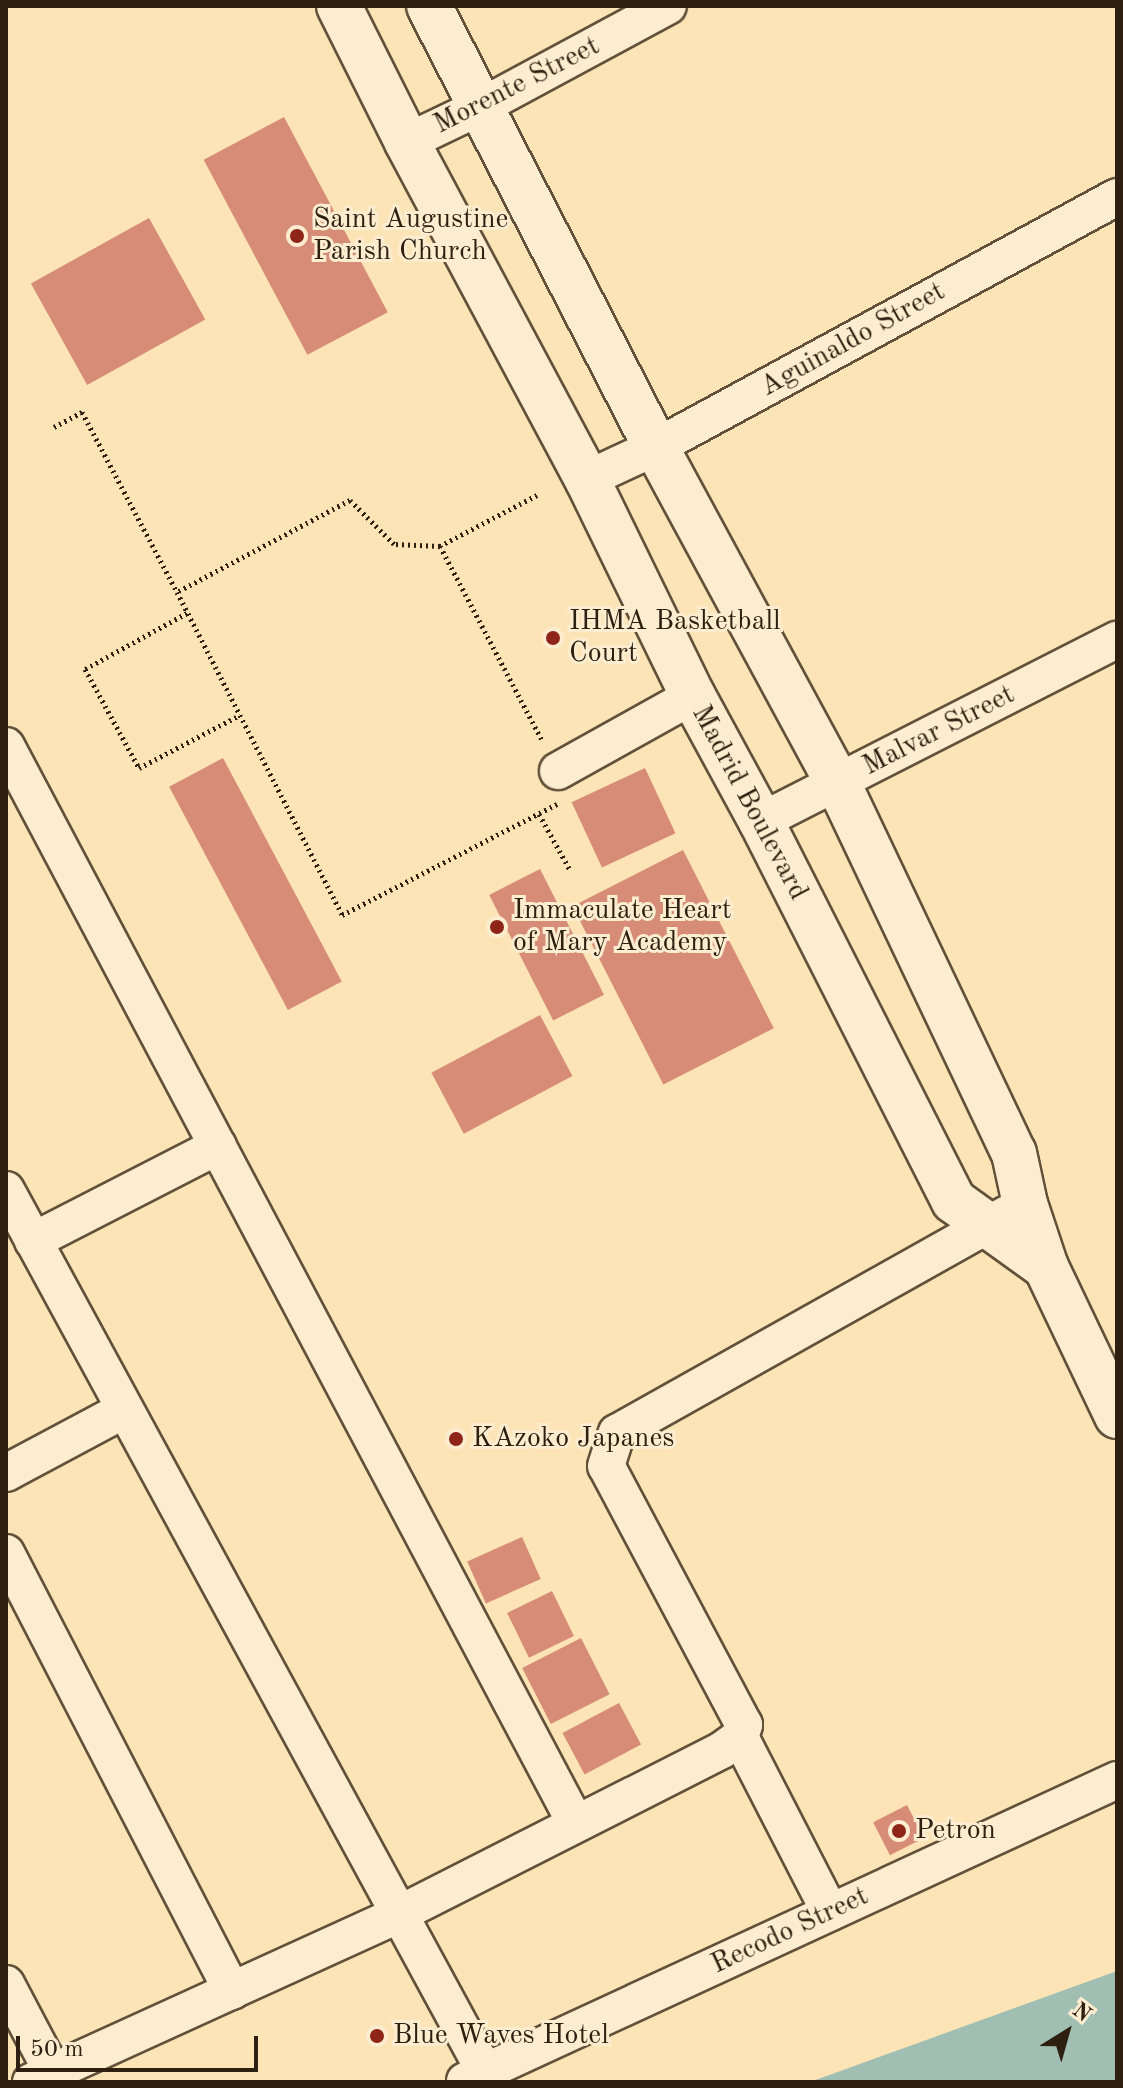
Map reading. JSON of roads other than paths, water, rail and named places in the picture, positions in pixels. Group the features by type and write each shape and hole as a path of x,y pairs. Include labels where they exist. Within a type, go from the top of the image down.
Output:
{"street":[{"name":"Madrid Boulevard","path":"339,6 407,142 587,479 693,696 761,821 954,1201 1046,1267"},
{"path":"429,6 656,447 838,783 1014,1153 1025,1204 1046,1267 1117,1416"},
{"name":"Morente Street","path":"407,142 482,106 668,6"},
{"name":"Aguinaldo Street","path":"587,479 656,447 1117,197"},
{"name":"Malvar Street","path":"761,821 1117,640"},
{"path":"558,771 693,696"},
{"path":"6,746 576,1824"},
{"path":"33,1241 218,1146"},
{"path":"6,1190 397,1915 474,2077"},
{"path":"6,1984 42,2078 397,1915 722,1750 740,1737 744,1725 606,1466 617,1433 1025,1204"},
{"path":"6,1473 124,1410"},
{"path":"6,1553 232,1991"},
{"path":"740,1737 830,1912"},
{"name":"Recodo Street","path":"474,2077 1117,1780"}],"place":[{"name":"Saint Augustine Parish Church","path":"297,236"},
{"name":"IHMA Basketball Court","path":"553,638"},
{"name":"Immaculate Heart of Mary Academy","path":"497,927"},
{"name":"KAzoko Japanes","path":"456,1439"},
{"name":"Petron","path":"899,1831"},
{"name":"Blue Waves Hotel","path":"377,2036"}]}
